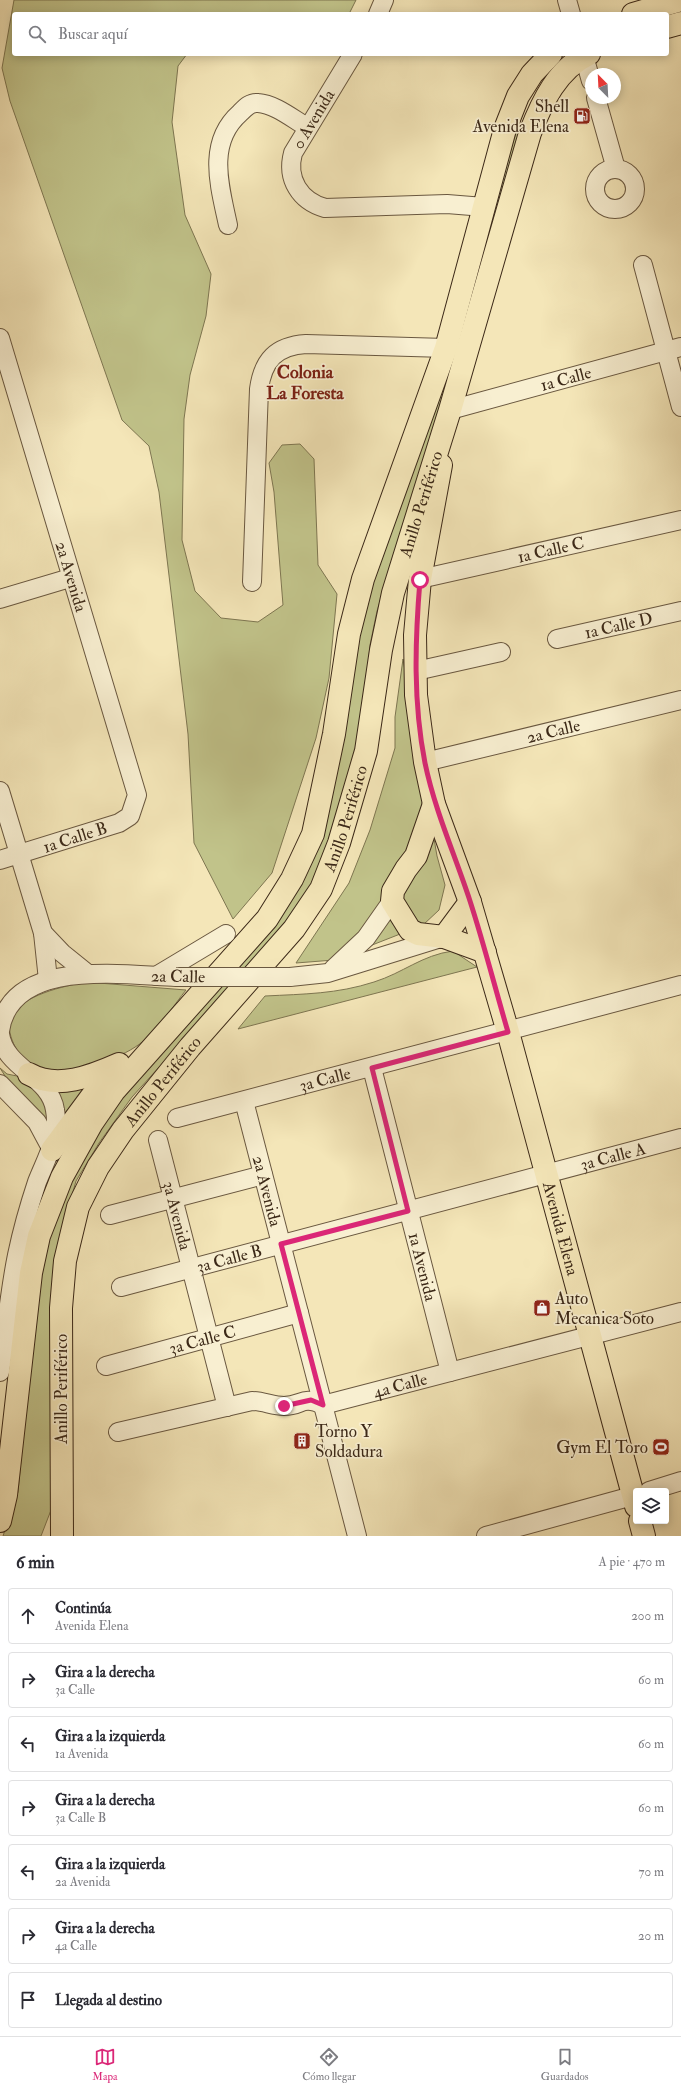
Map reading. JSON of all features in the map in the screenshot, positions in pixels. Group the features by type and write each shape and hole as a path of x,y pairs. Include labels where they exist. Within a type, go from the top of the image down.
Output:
{"main road":[{"path":"640,12 681,0"},
{"path":"669,26 681,23"},
{"name":"Anillo Periférico","path":"0,1521 6,1495 31,1273 39,1236 62,1177 85,1136 114,1091 267,919 292,879 313,834 334,734 349,634 363,579 446,348 505,129 518,96 532,74 549,56"},
{"name":"Anillo Periférico","path":"62,1536 61,1308 65,1261 78,1207 98,1167 123,1130 190,1047 294,929 321,889 339,844 366,751 381,650 393,593 450,410 530,133 542,103 551,88 562,74 585,56"},
{"name":"Avenida Elena","path":"450,410 420,580 415,635 418,717 425,762 434,804 453,852 485,952 591,1336 636,1488"},
{"path":"434,804 416,856 406,868 394,891 392,901 410,930 418,934 444,937 485,952"},
{"path":"416,856 441,851 453,852"},
{"path":"444,937 470,902"},
{"path":"29,1074 36,1078 51,1081 80,1078 119,1064 153,1046"},
{"path":"52,1150 98,1089 153,1046"},
{"path":"50,1536 62,1508"},
{"path":"641,1524 644,1536"}],"street":[{"path":"379,12 384,0"},
{"path":"567,0 570,12"},
{"name":"0 Avenida","path":"352,56 295,147 291,159 291,170 295,184 301,194 313,204 338,208 447,204 484,207"},
{"path":"586,56 588,68"},
{"path":"228,225 218,172 217,157 223,136 234,117 248,105 256,102 274,108 307,127"},
{"path":"598,104 616,169"},
{"path":"643,265 673,349 681,407"},
{"name":"2a Avenida","path":"0,338 70,578 137,795 130,816"},
{"path":"252,582 259,389 266,363 274,355 290,347 306,344 446,348"},
{"name":"1a Calle","path":"450,410 673,349"},
{"name":"1a Calle C","path":"420,580 681,520"},
{"path":"0,599 70,578"},
{"name":"1a Calle D","path":"557,639 681,611"},
{"path":"416,670 501,652"},
{"name":"2a Calle","path":"425,762 681,700"},
{"path":"0,791 43,933 48,980"},
{"name":"1a Calle B","path":"19,855 118,823 130,816"},
{"path":"0,860 19,855"},
{"path":"328,974 349,956 366,938 392,901"},
{"path":"43,933 62,953 88,974"},
{"path":"156,976 226,934"},
{"name":"2a Calle","path":"0,997 12,989 29,988 48,980 71,975 290,977 328,974 444,937"},
{"name":"3a Calle","path":"177,1118 372,1068 681,985"},
{"name":"2a Calle","path":"29,988 9,1007 3,1018 0,1032 4,1046 10,1058 45,1088 54,1104 56,1116 52,1150"},
{"name":"1a Avenida","path":"372,1068 450,1372"},
{"path":"0,1084 37,1122 52,1150 38,1181 28,1210 17,1255 0,1372"},
{"name":"2a Avenida","path":"244,1101 357,1536"},
{"name":"3a Calle A","path":"546,1175 681,1138"},
{"name":"3a Avenida","path":"158,1140 227,1407"},
{"path":"110,1215 263,1175"},
{"name":"3a Calle B","path":"121,1287 546,1175"},
{"name":"4a Calle","path":"118,1432 227,1407 263,1401 284,1406 311,1400 323,1405 681,1312"},
{"name":"3a Calle C","path":"106,1366 299,1313"},
{"path":"664,1488 681,1482"},
{"path":"486,1536 633,1499"}],"green space":[{"path":"14,0 356,0 350,12 12,12 12,56 186,56 178,66 172,122 185,215 211,274 206,316 190,375 184,419 182,540 195,591 221,618 258,622 283,605 274,492 269,463 282,445 300,444 314,459 318,565 337,594 329,678 316,738 272,873 233,919 194,843 188,734 159,492 149,446 122,420 10,101 2,68"},
{"path":"517,130 519,132 500,214 377,611 370,645 361,749 313,884 284,929 132,1097 99,1143 76,1181 58,1245 53,1505 41,1536 3,1536 18,1492 36,1299 46,1242 68,1177 123,1094 300,881 354,637"},
{"path":"403,659 437,856 445,885 439,910 423,925 334,960 296,963 349,883 370,830 395,748 395,717"},
{"path":"453,951 477,967 238,1029 265,996 320,993 360,986 394,974 432,956"},
{"path":"86,982 186,990 148,1037 140,1044 110,1060 55,1072 47,1071 30,1064 18,1052 11,1037 9,1029 10,1022 16,1010 24,1003 44,993"},
{"path":"0,1068 7,1074 22,1077 43,1098 50,1112 49,1129 12,1087"},
{"path":"102,1079 63,1124 53,1087"}],"place":[{"name":"Shell Avenida Elena","path":"582,116"},
{"name":"Auto Mecanica Soto","path":"542,1308"},
{"name":"Torno Y Soldadura","path":"302,1441"},
{"name":"Gym El Toro","path":"661,1447"}],"district":[{"name":"Colonia La Foresta","path":"305,382"}],"route":[{"path":"284,1406 311,1400 323,1405 281,1244 408,1211 372,1068 508,1032 470,902 453,852 434,804 425,762 416,695 415,635 420,580"}]}
